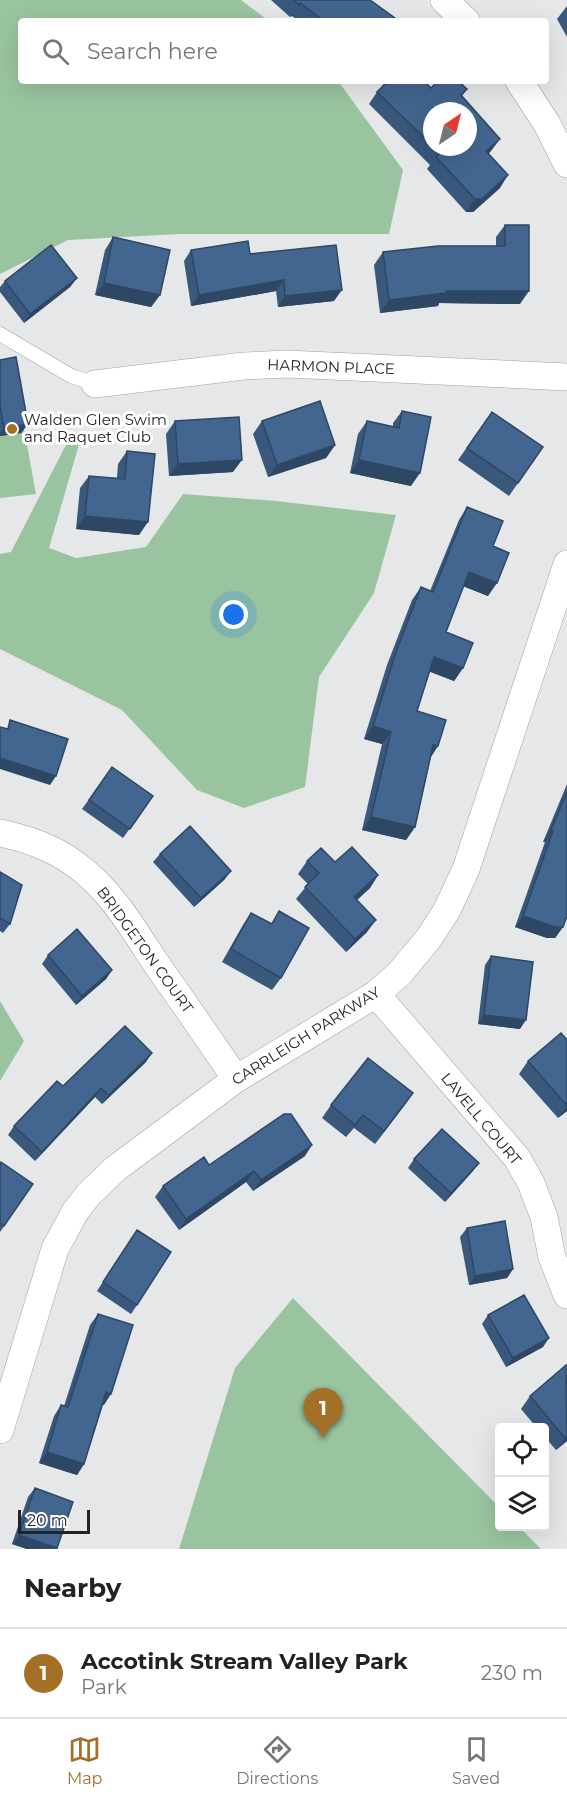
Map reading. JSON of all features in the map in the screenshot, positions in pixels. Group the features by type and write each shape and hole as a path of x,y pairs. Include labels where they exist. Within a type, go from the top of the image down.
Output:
{"street":[{"path":"444,0 463,18"},
{"path":"521,84 547,124 567,164"},
{"name":"HARMON PLACE","path":"95,384 244,366 287,364 567,377"},
{"name":"CARRLEIGH PARKWAY","path":"0,1430 55,1249 75,1212 88,1195 115,1169 236,1079 376,994 399,974 429,938 447,910 466,869 567,564"},
{"name":"BRIDGETON COURT","path":"0,833 28,839 55,851 77,865 99,884 135,931 236,1079"},
{"name":"LAVELL COURT","path":"376,994 517,1158 531,1183 544,1217 552,1257 567,1295"}],"lane":[{"path":"0,334 71,376 95,384"}],"green space":[{"path":"0,0 241,0 265,18 18,18 18,84 340,84 403,170 389,234 178,234 68,240 0,274"},
{"name":"Walden Glen Swim and Raquet Club","path":"12,363 36,494 0,498 0,365"},
{"path":"70,437 80,441 49,548 76,558 146,547 183,494 276,501 396,515 374,593 319,677 305,787 244,808 197,790 122,710 0,649 0,554 11,552"},
{"path":"0,1001 24,1041 0,1081"},
{"path":"293,1298 495,1503 495,1531 523,1531 541,1549 179,1549 235,1368"}],"building":[{"path":"293,0 370,0 395,18 320,18 300,3 299,5"},
{"path":"385,84 427,84 431,88 435,84 461,84 467,89 461,95 467,102 423,102 423,136 377,92"},
{"path":"477,113 500,139 486,151 508,175 482,199 475,199 436,157 477,156"},
{"path":"505,225 529,225 529,291 446,291 446,293 389,300 383,252 438,246 505,246"},
{"path":"113,237 170,250 160,295 104,283"},
{"path":"248,241 250,254 336,245 342,290 285,296 284,280 199,295 191,250"},
{"path":"51,245 77,278 30,314 5,281"},
{"path":"16,357 28,424 4,428 0,405 0,360"},
{"path":"320,401 335,445 277,465 262,421"},
{"path":"402,411 431,417 420,473 359,460 367,421 399,428"},
{"path":"492,412 543,447 518,483 467,448"},
{"path":"239,417 242,460 178,464 175,421"},
{"path":"127,451 155,454 148,522 85,516 89,476 125,479"},
{"path":"467,507 503,521 493,546 509,553 497,583 469,572 446,632 473,643 463,668 434,657 417,711 446,720 438,746 433,745 415,827 371,817 391,732 373,726 396,652 421,587 433,592"},
{"path":"10,720 68,739 56,776 0,758 0,727 8,729"},
{"path":"112,767 153,796 130,829 89,800"},
{"path":"567,792 567,916 563,927 555,927 523,916 553,831 551,830"},
{"path":"190,826 231,871 201,898 160,854"},
{"path":"352,847 378,875 354,897 376,920 355,939 305,887 319,873 307,861 321,848 335,862"},
{"path":"0,872 22,885 10,924 0,918"},
{"path":"279,911 309,928 281,978 231,949 251,913 272,924"},
{"path":"77,929 112,970 82,996 48,955"},
{"path":"491,956 533,962 526,1020 484,1015"},
{"path":"125,1026 152,1053 109,1095 101,1088 42,1152 14,1126 57,1081 63,1086"},
{"path":"561,1033 567,1040 567,1106 528,1061"},
{"path":"368,1058 413,1093 384,1131 363,1115 355,1125 331,1105"},
{"path":"284,1114 291,1114 312,1145 261,1180 254,1171 186,1219 163,1186 204,1157 209,1165"},
{"path":"442,1129 479,1163 451,1193 414,1159"},
{"path":"1,1162 33,1184 4,1226 0,1223"},
{"path":"505,1221 513,1269 475,1276 467,1228"},
{"path":"137,1230 171,1252 137,1305 103,1282"},
{"path":"524,1295 549,1338 513,1358 488,1315"},
{"path":"98,1314 133,1325 111,1394 106,1392 84,1464 47,1452 61,1405 68,1407"},
{"path":"566,1365 567,1436 565,1438 530,1396"},
{"path":"35,1488 73,1502 57,1548 19,1535"}],"place":[{"name":"Walden Glen Swim and Raquet Club","path":"12,429"},
{"name":"Accotink Stream Valley Park","path":"323,1438"}]}
